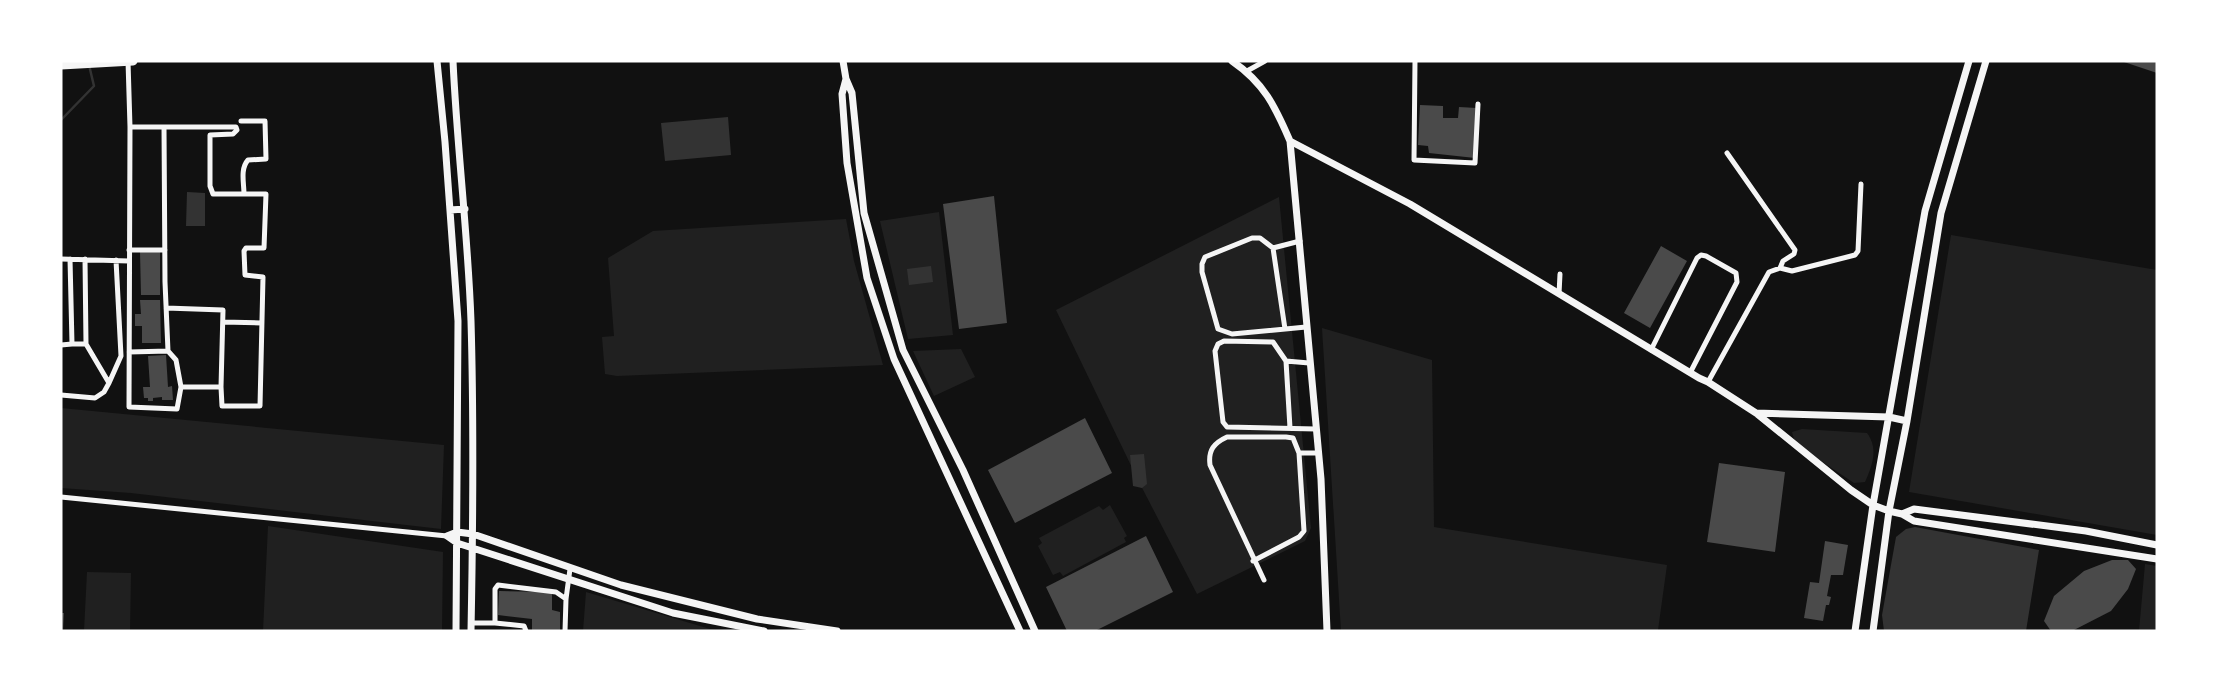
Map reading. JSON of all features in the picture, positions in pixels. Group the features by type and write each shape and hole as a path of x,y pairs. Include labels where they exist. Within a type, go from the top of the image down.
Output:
{"main road":[{"path":"62,65 133,61"}],"street":[{"path":"128,61 130,127 129,407 178,409 181,387 176,360 168,351 164,128"},
{"path":"437,61 458,321 456,631"},
{"path":"453,61 465,209 471,322 473,534 471,627 495,623 524,626 526,631"},
{"path":"843,61 846,79 852,93 864,213 903,350 962,470 1035,631"},
{"path":"1232,61 1247,71 1274,104 1290,141 1318,453 1327,631"},
{"path":"1247,71 1265,61"},
{"path":"1414,61 1414,160 1475,163 1478,104"},
{"path":"1855,631 1873,505 1925,211 1969,61"},
{"path":"1873,631 1889,512 1941,212 1986,61"},
{"path":"846,79 842,94 847,163 867,278 894,359 1020,631"},
{"path":"241,121 265,121 266,159 248,160 245,164 243,171 244,194"},
{"path":"130,127 236,127 237,130 233,134 210,134 210,190 213,194 266,194 264,248 246,248 244,251 245,275 263,277 260,406 222,406 223,310 166,308"},
{"path":"1290,141 1410,204 1651,350 1708,382 1756,413 1851,490 1873,505 1889,512 1902,514 1914,521 2157,559"},
{"path":"1727,153 1795,250 1794,254 1783,261 1780,268"},
{"path":"1708,382 1769,272 1780,268 1792,271 1855,255 1858,251 1861,184"},
{"path":"450,210 465,209"},
{"path":"1285,329 1273,248 1260,238 1252,238 1205,257 1202,264 1202,272 1218,329 1232,334 1285,329 1306,327"},
{"path":"1273,248 1300,241"},
{"path":"129,250 165,250"},
{"path":"1651,350 1697,258 1701,255 1706,256 1736,273 1737,282 1690,373"},
{"path":"61,259 129,262"},
{"path":"70,259 72,344"},
{"path":"85,259 86,344 109,383"},
{"path":"61,395 96,398 104,392 121,356 116,260"},
{"path":"1559,295 1560,274"},
{"path":"458,321 471,322"},
{"path":"223,322 261,323"},
{"path":"1290,428 1286,361 1276,345 1269,341 1224,341 1218,344 1215,351 1223,422 1227,427 1316,429"},
{"path":"61,345 86,344"},
{"path":"129,352 168,351"},
{"path":"1286,361 1309,363"},
{"path":"181,387 221,387"},
{"path":"919,414 931,407"},
{"path":"1756,413 1889,417 1906,421"},
{"path":"457,419 471,419"},
{"path":"1253,561 1300,537 1304,531 1299,454 1293,438 1286,436 1227,437 1219,441 1212,448 1209,456 1210,465 1253,561 1264,580"},
{"path":"1299,454 1318,453"},
{"path":"61,497 447,536 457,532 473,534 621,586 757,619 837,631"},
{"path":"1902,514 1914,509 1923,510 2086,531 2157,545"},
{"path":"447,536 457,543 673,613 764,631"},
{"path":"566,631 567,578 570,569"},
{"path":"495,623 495,589 498,585 556,592 566,599"},
{"path":"724,624 726,612"}],"shaded area":[{"path":"728,117 731,155 665,161 661,123"},
{"path":"187,192 205,193 205,226 186,226"},
{"path":"1279,197 1311,528 1305,541 1197,594 1138,480 1056,310"},
{"path":"939,212 953,335 908,339 880,221"},
{"path":"846,219 854,261 883,365 617,376 605,374 602,337 614,336 608,258 653,231"},
{"path":"1951,235 2157,270 2157,535 1909,492"},
{"path":"931,266 933,282 909,285 907,269"},
{"path":"1322,328 1432,360 1434,527 1667,565 1658,630 1341,631"},
{"path":"961,349 975,377 934,396 913,351"},
{"path":"61,408 444,445 441,529 131,493 61,488"},
{"path":"1802,429 1867,433 1873,445 1873,458 1865,482 1854,483 1800,447 1794,439 1792,432"},
{"path":"1144,454 1147,484 1142,488 1133,486 1130,455"},
{"path":"1110,505 1127,536 1124,538 1126,542 1063,576 1060,572 1053,575 1038,546 1042,543 1039,538 1099,506 1103,510"},
{"path":"268,526 443,552 442,631 263,631"},
{"path":"1915,527 2039,550 2026,631 1884,631 1882,615 1896,537 1906,529"},
{"path":"2145,564 2157,566 2157,631 2139,631"},
{"path":"87,572 131,573 130,631 84,631"},
{"path":"586,592 710,629 720,631 583,631"}],"building":[{"path":"2157,61 2157,73 2124,62"},
{"path":"1420,105 1443,106 1443,118 1458,118 1459,107 1477,108 1475,158 1429,153 1428,146 1418,145"},
{"path":"994,196 1007,323 959,329 943,204"},
{"path":"1661,246 1687,261 1650,328 1624,313"},
{"path":"140,252 160,252 160,295 141,295"},
{"path":"140,300 160,300 161,343 142,343 142,326 135,326 135,314 141,314"},
{"path":"166,355 168,387 172,386 173,400 162,400 162,397 153,398 153,401 148,401 148,398 144,398 143,387 150,387 148,356"},
{"path":"1085,418 1112,473 1015,523 988,470"},
{"path":"1719,463 1785,472 1775,552 1707,542"},
{"path":"1146,536 1173,592 1095,631 1067,631 1046,587"},
{"path":"1825,541 1848,545 1843,575 1831,575 1827,596 1831,597 1829,605 1826,605 1823,621 1804,618 1810,582 1819,583"},
{"path":"2112,560 2128,560 2136,569 2128,589 2111,611 2074,630 2051,631 2044,621 2054,596 2084,571"},
{"path":"499,591 552,592 552,610 560,612 560,631 532,631 532,619 498,615"},
{"path":"61,613 64,613 63,631 61,631"}],"waterway":[{"path":"61,120 94,86 89,65"}]}
